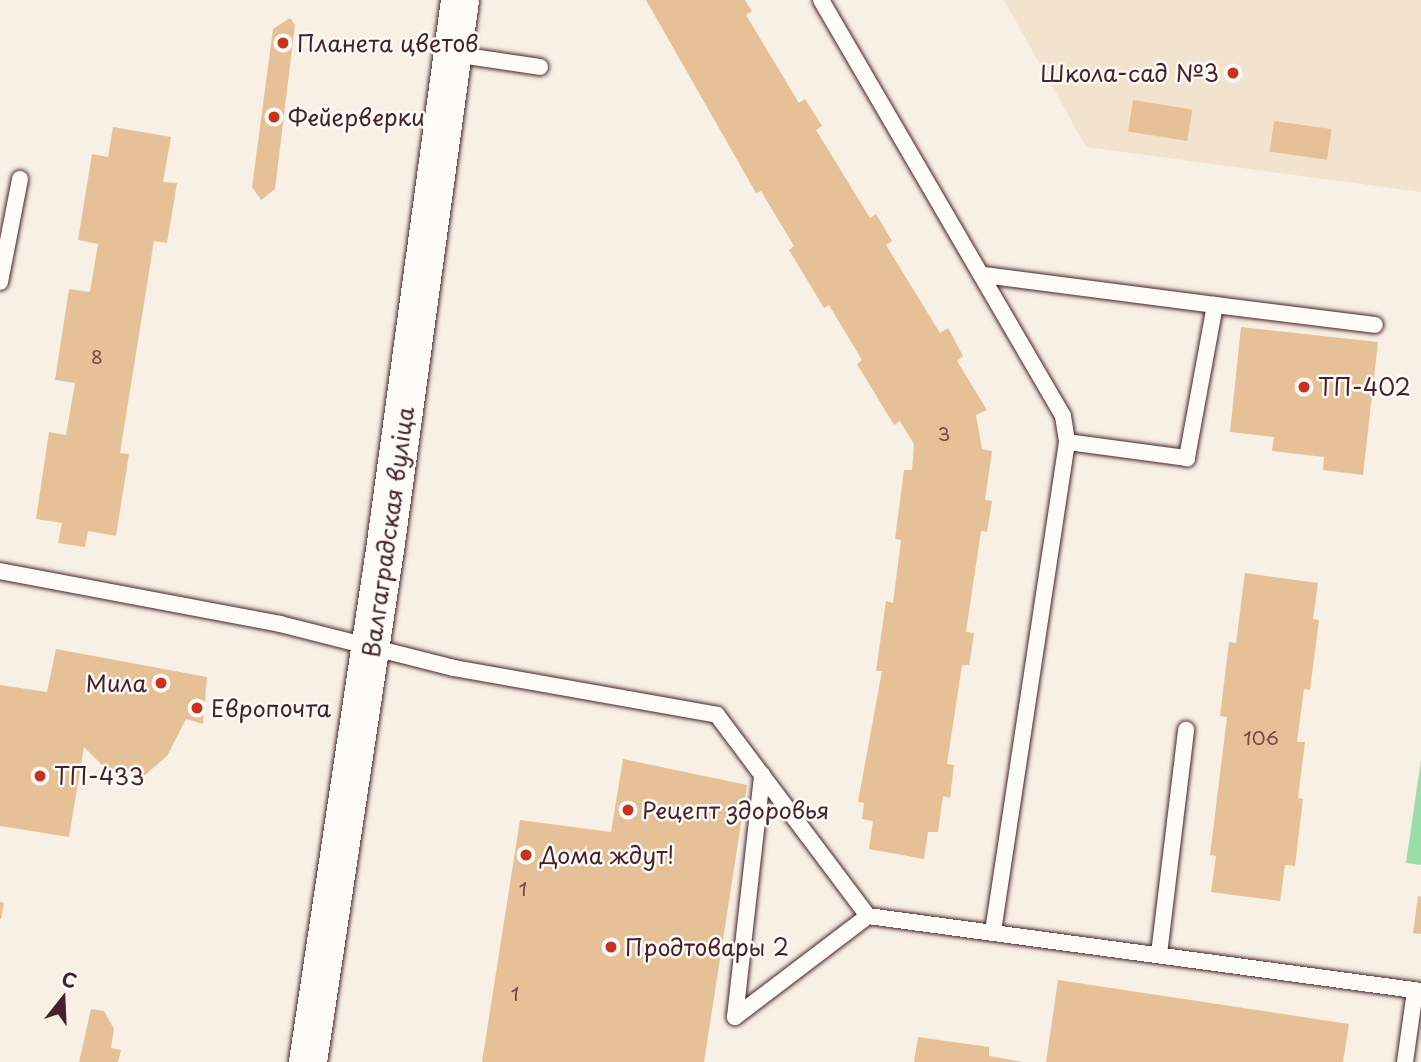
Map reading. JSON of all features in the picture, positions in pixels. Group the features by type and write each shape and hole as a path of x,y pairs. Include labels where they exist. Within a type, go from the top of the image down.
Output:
{"main road":[{"name":"Валгаградская вуліца","path":"308,1062 371,648 460,0"}],"lane":[{"path":"821,0 984,275 1063,415 1067,442 993,932"},
{"path":"453,54 540,67"},
{"path":"0,282 20,179"},
{"path":"984,275 1375,325"},
{"path":"1067,442 1187,458 1214,305"},
{"path":"0,571 280,624 371,648 519,681 717,715 868,916"},
{"path":"1159,954 1186,730"},
{"path":"762,775 735,1017 868,916 1418,991 1405,1062"}],"shaded area":[{"name":"Школа-сад №3","path":"1004,0 1421,0 1421,192 1086,147"}],"green space":[{"path":"1421,760 1421,865 1406,863"}],"building":[{"path":"646,0 745,0 752,11 746,15 799,103 805,99 822,126 816,130 870,218 876,214 892,241 886,245 940,333 948,328 963,356 957,361 987,410 976,415 982,449 992,451 985,500 992,501 987,532 981,531 966,632 974,633 972,648 969,665 962,665 947,764 954,765 950,798 943,796 938,832 928,832 924,859 869,849 873,821 862,819 864,803 858,802 882,671 876,671 886,601 893,603 901,540 895,539 904,470 912,470 914,444 900,421 894,425 857,364 862,360 829,305 824,308 789,250 794,246 761,191 756,193"},
{"path":"290,18 295,25 275,189 261,200 252,187 273,29"},
{"path":"1133,100 1192,109 1187,141 1128,132"},
{"path":"1274,121 1331,129 1327,160 1270,152"},
{"path":"113,127 171,137 163,182 177,183 167,243 154,241 120,453 129,454 116,536 88,531 85,547 58,543 62,523 36,519 49,432 66,435 75,383 55,380 69,289 90,292 98,244 78,240 92,154 108,157"},
{"name":"ТП-402","path":"1241,327 1378,342 1363,475 1323,470 1324,457 1272,451 1274,437 1230,432"},
{"path":"1245,573 1318,583 1313,619 1319,620 1310,690 1304,689 1297,742 1305,742 1298,798 1303,799 1295,866 1285,865 1280,901 1211,892 1216,856 1210,855 1227,717 1220,716 1229,642 1236,643"},
{"path":"56,649 207,677 203,724 186,719 167,756 145,775 105,768 84,747 69,837 0,826 0,685 47,692"},
{"name":"Продтовары 2","path":"623,759 747,785 704,1062 482,1062 520,820 611,832"},
{"path":"1418,896 1421,897 1421,934 1413,933"},
{"path":"0,902 4,903 1,919 0,919"},
{"path":"1058,980 1349,1024 1343,1062 1046,1062"},
{"path":"91,1009 104,1011 114,1029 111,1048 121,1050 118,1062 79,1062"},
{"path":"918,1037 989,1047 989,1056 1023,1062 914,1062"}],"place":[{"name":"Планета цветов","path":"283,43"},
{"name":"Школа-сад №3","path":"1233,73"},
{"name":"Фейерверки","path":"274,117"},
{"name":"ТП-402","path":"1304,387"},
{"name":"Мила","path":"161,683"},
{"name":"Европочта","path":"197,708"},
{"name":"ТП-433","path":"40,776"},
{"name":"Рецепт здоровья","path":"628,810"},
{"name":"Дома ждут!","path":"526,855"},
{"name":"Продтовары 2","path":"611,947"}]}
